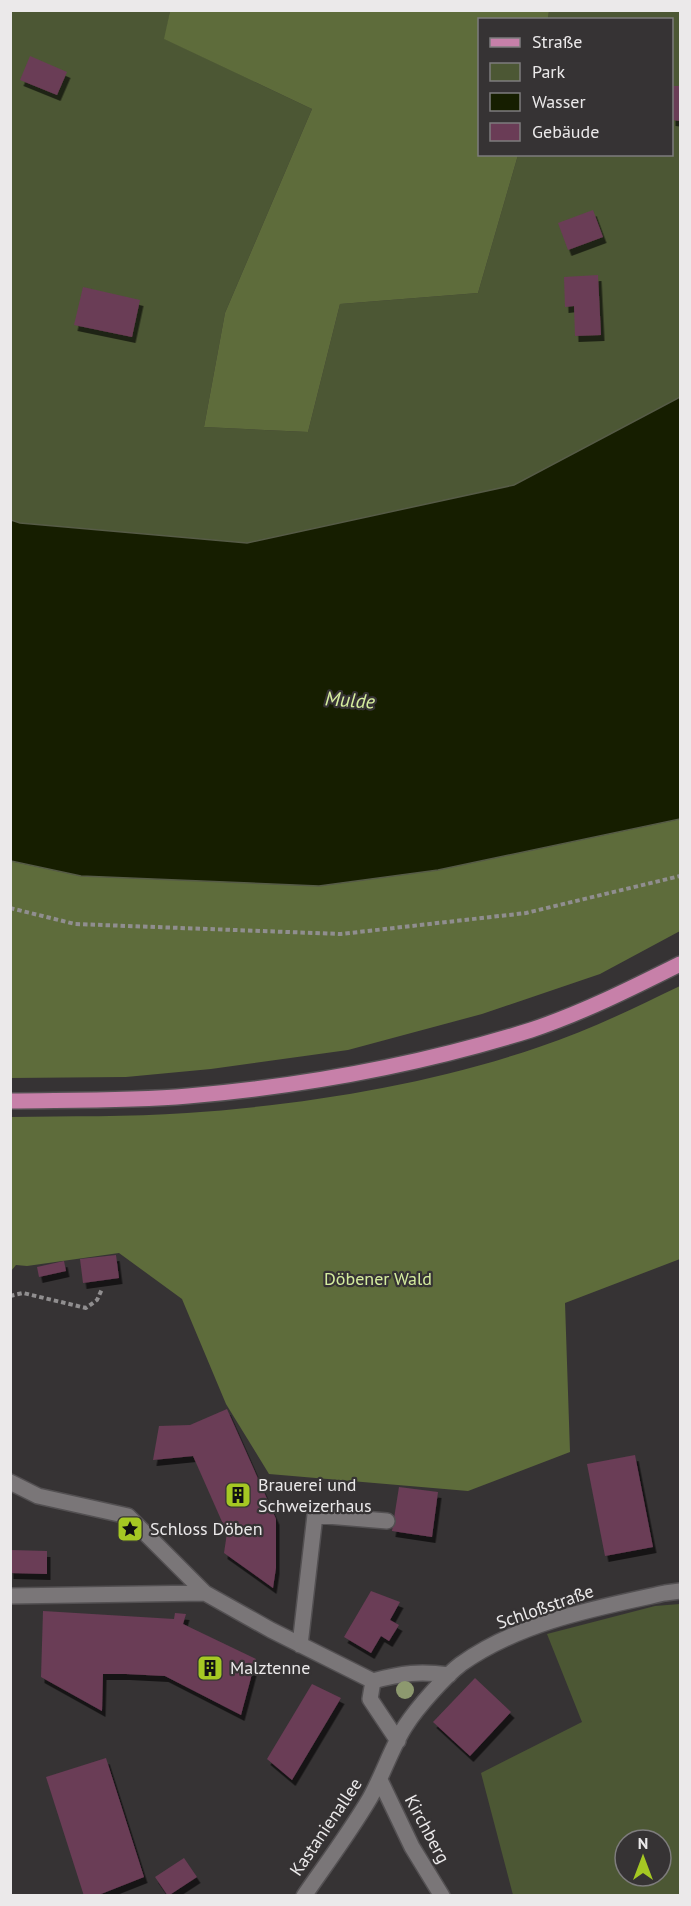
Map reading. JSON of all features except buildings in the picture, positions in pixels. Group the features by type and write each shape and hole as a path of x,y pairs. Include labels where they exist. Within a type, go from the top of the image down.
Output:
{"main road":[{"path":"10,1101 186,1096 338,1078 442,1056 533,1029 607,1000 681,964"}],"street":[{"path":"10,1482 38,1496 128,1516 205,1593 300,1645 373,1681 398,1674 422,1672 449,1675"},
{"path":"300,1645 315,1515 387,1521"},
{"name":"Schloßstraße","path":"380,1780 406,1725 460,1665 499,1643 570,1615 681,1591"},
{"path":"10,1596 205,1593"},
{"path":"373,1681 370,1699 398,1741"},
{"name":"Kastanienallee","path":"304,1896 380,1780"},
{"name":"Kirchberg","path":"380,1780 412,1847 442,1896"}],"path":[{"path":"10,908 75,924 341,934 526,913 681,876"},
{"path":"10,1296 23,1293 86,1308 97,1300 102,1289"}],"green space":[{"path":"11,11 170,11 165,39 312,109 225,313 204,427 308,432 340,304 478,293 518,156 673,156 673,18 548,18 549,11 680,11 680,397 514,485 247,543 20,523 11,520"},
{"path":"170,11 549,11 548,18 478,18 478,156 518,156 478,293 340,304 308,432 204,427 225,313 312,109 164,39"},
{"path":"680,819 680,931 600,974 482,1014 348,1050 211,1069 126,1077 11,1078 10,861 81,876 438,870"},
{"name":"Döbener Wald","path":"680,986 680,1259 565,1303 570,1452 468,1491 269,1474 226,1404 182,1299 119,1253 27,1266 16,1265 11,1271 11,1117 187,1113 275,1105 365,1091 454,1072 557,1041"},
{"path":"680,1604 680,1895 513,1895 481,1773 582,1722 547,1634 655,1606"}],"water":[{"name":"Mulde","path":"680,397 680,819 438,870 319,886 81,876 11,861 11,520 20,523 247,543 514,485"}],"place":[{"name":"Brauerei und Schweizerhaus","path":"238,1495"},
{"name":"Schloss Döben","path":"130,1529"},
{"name":"Malztenne","path":"210,1668"}]}
